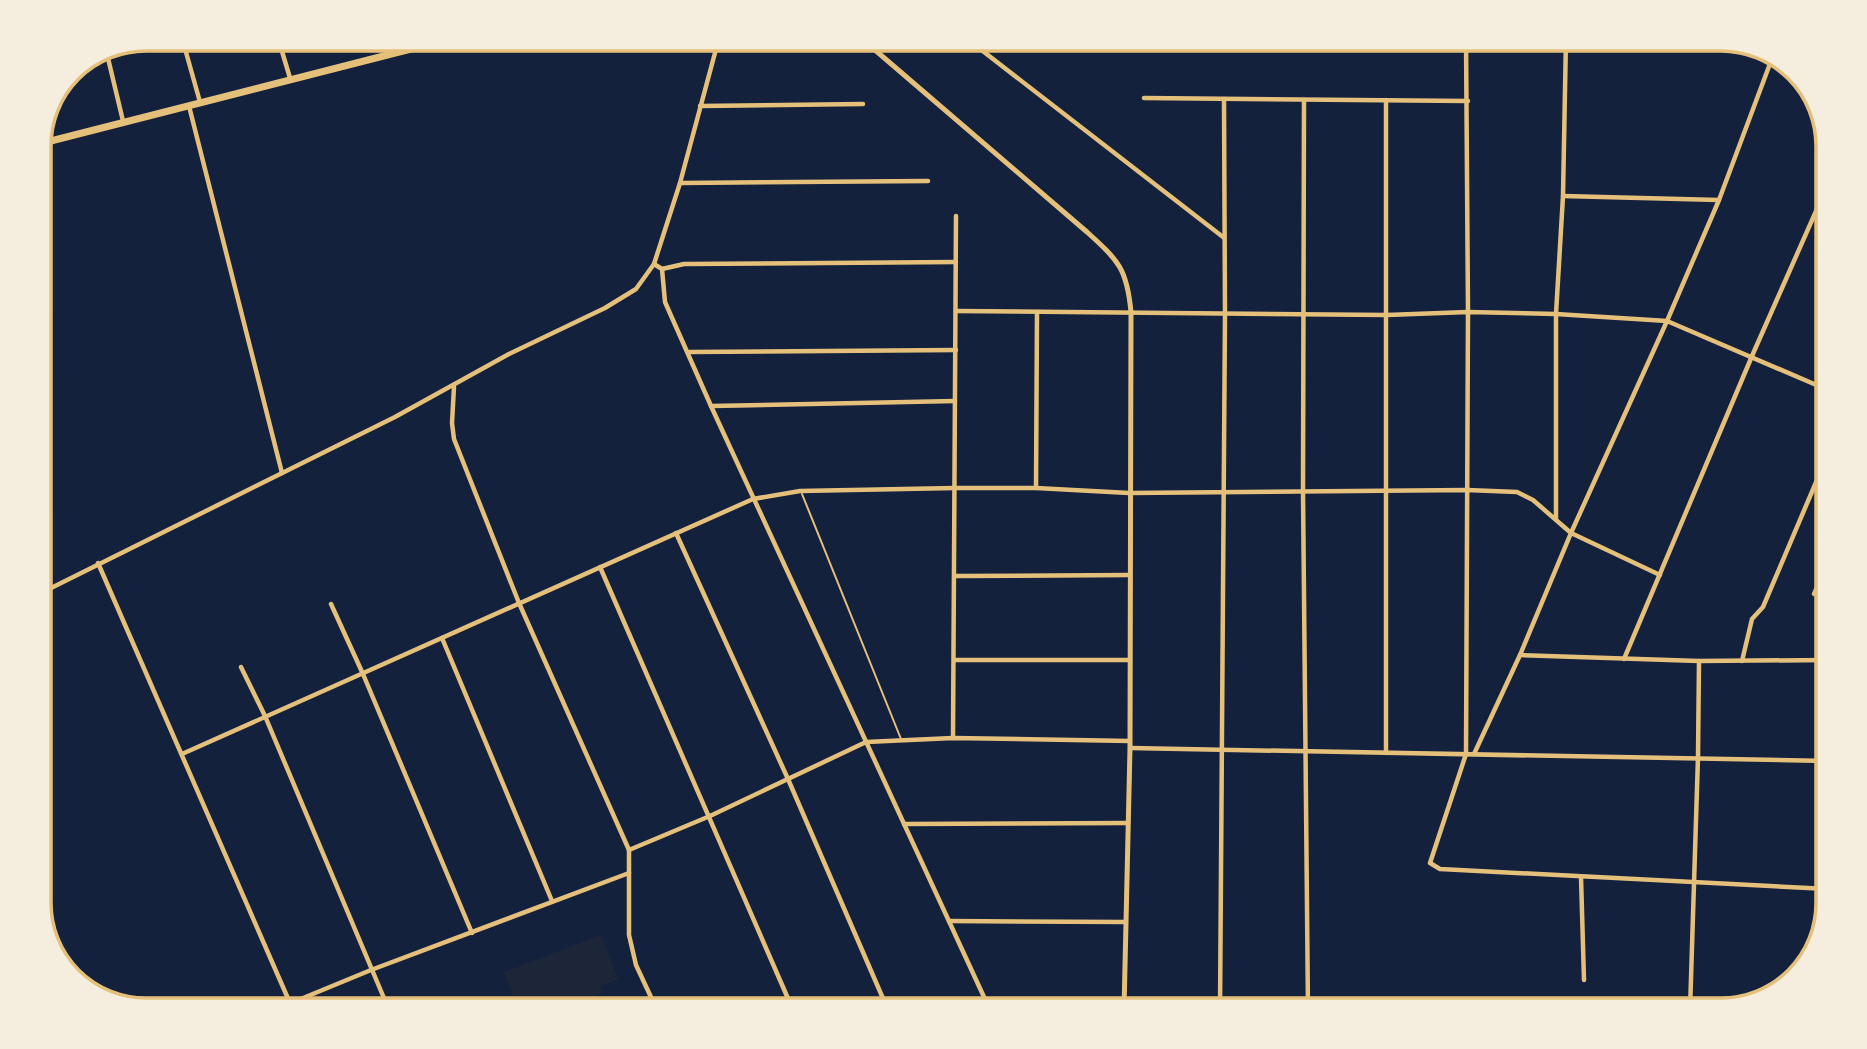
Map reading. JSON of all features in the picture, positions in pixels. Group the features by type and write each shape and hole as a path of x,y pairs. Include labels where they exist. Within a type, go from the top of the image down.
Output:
{"main road":[{"path":"51,141 401,51"}],"street":[{"path":"186,51 200,103"},
{"path":"282,51 290,78"},
{"path":"51,588 282,474 636,289 654,264 680,183 715,51"},
{"path":"876,51 1104,248 1118,263 1128,285 1130,744 1124,998"},
{"path":"983,51 1223,237"},
{"path":"1466,51 1466,754 1430,863 1440,869 1816,888"},
{"path":"1556,519 1556,314 1563,196 1566,51"},
{"path":"108,59 123,121"},
{"path":"1474,754 1520,656 1571,533 1719,200 1770,64"},
{"path":"1144,98 1468,101"},
{"path":"1220,998 1224,99"},
{"path":"1304,100 1303,491 1308,998"},
{"path":"1386,100 1386,753"},
{"path":"700,106 863,104"},
{"path":"188,106 282,474"},
{"path":"680,183 928,181"},
{"path":"1563,196 1719,200"},
{"path":"1624,659 1816,211"},
{"path":"953,738 956,216"},
{"path":"654,264 662,269 684,264 956,262"},
{"path":"662,269 665,302 753,499 984,998"},
{"path":"956,311 1387,316 1468,312 1667,321 1816,385"},
{"path":"1036,488 1037,312"},
{"path":"689,352 956,350"},
{"path":"454,386 454,439 519,603 629,850 629,935 636,965 651,998"},
{"path":"711,405 956,401"},
{"path":"1742,661 1752,619 1763,607 1816,482"},
{"path":"182,754 753,499 800,491 1036,488 1129,493 1467,490 1517,492 1533,500 1571,533 1660,575"},
{"path":"676,533 788,779 883,998"},
{"path":"98,563 287,998"},
{"path":"600,567 788,998"},
{"path":"955,576 1129,575"},
{"path":"1814,594 1816,590"},
{"path":"331,604 472,933"},
{"path":"442,638 552,901"},
{"path":"1520,656 1699,661 1816,660"},
{"path":"955,660 1130,660"},
{"path":"1690,998 1699,661"},
{"path":"240,667 265,716 384,998"},
{"path":"629,850 710,816 866,742 953,738 1222,749 1816,761"},
{"path":"904,824 1128,823"},
{"path":"304,998 371,970 629,873"},
{"path":"1581,877 1584,980"},
{"path":"949,921 1126,922"}],"lane":[{"path":"800,491 901,740"}],"shaded area":[{"path":"601,935 618,979 601,986 603,993 590,998 514,998 504,972"}]}
